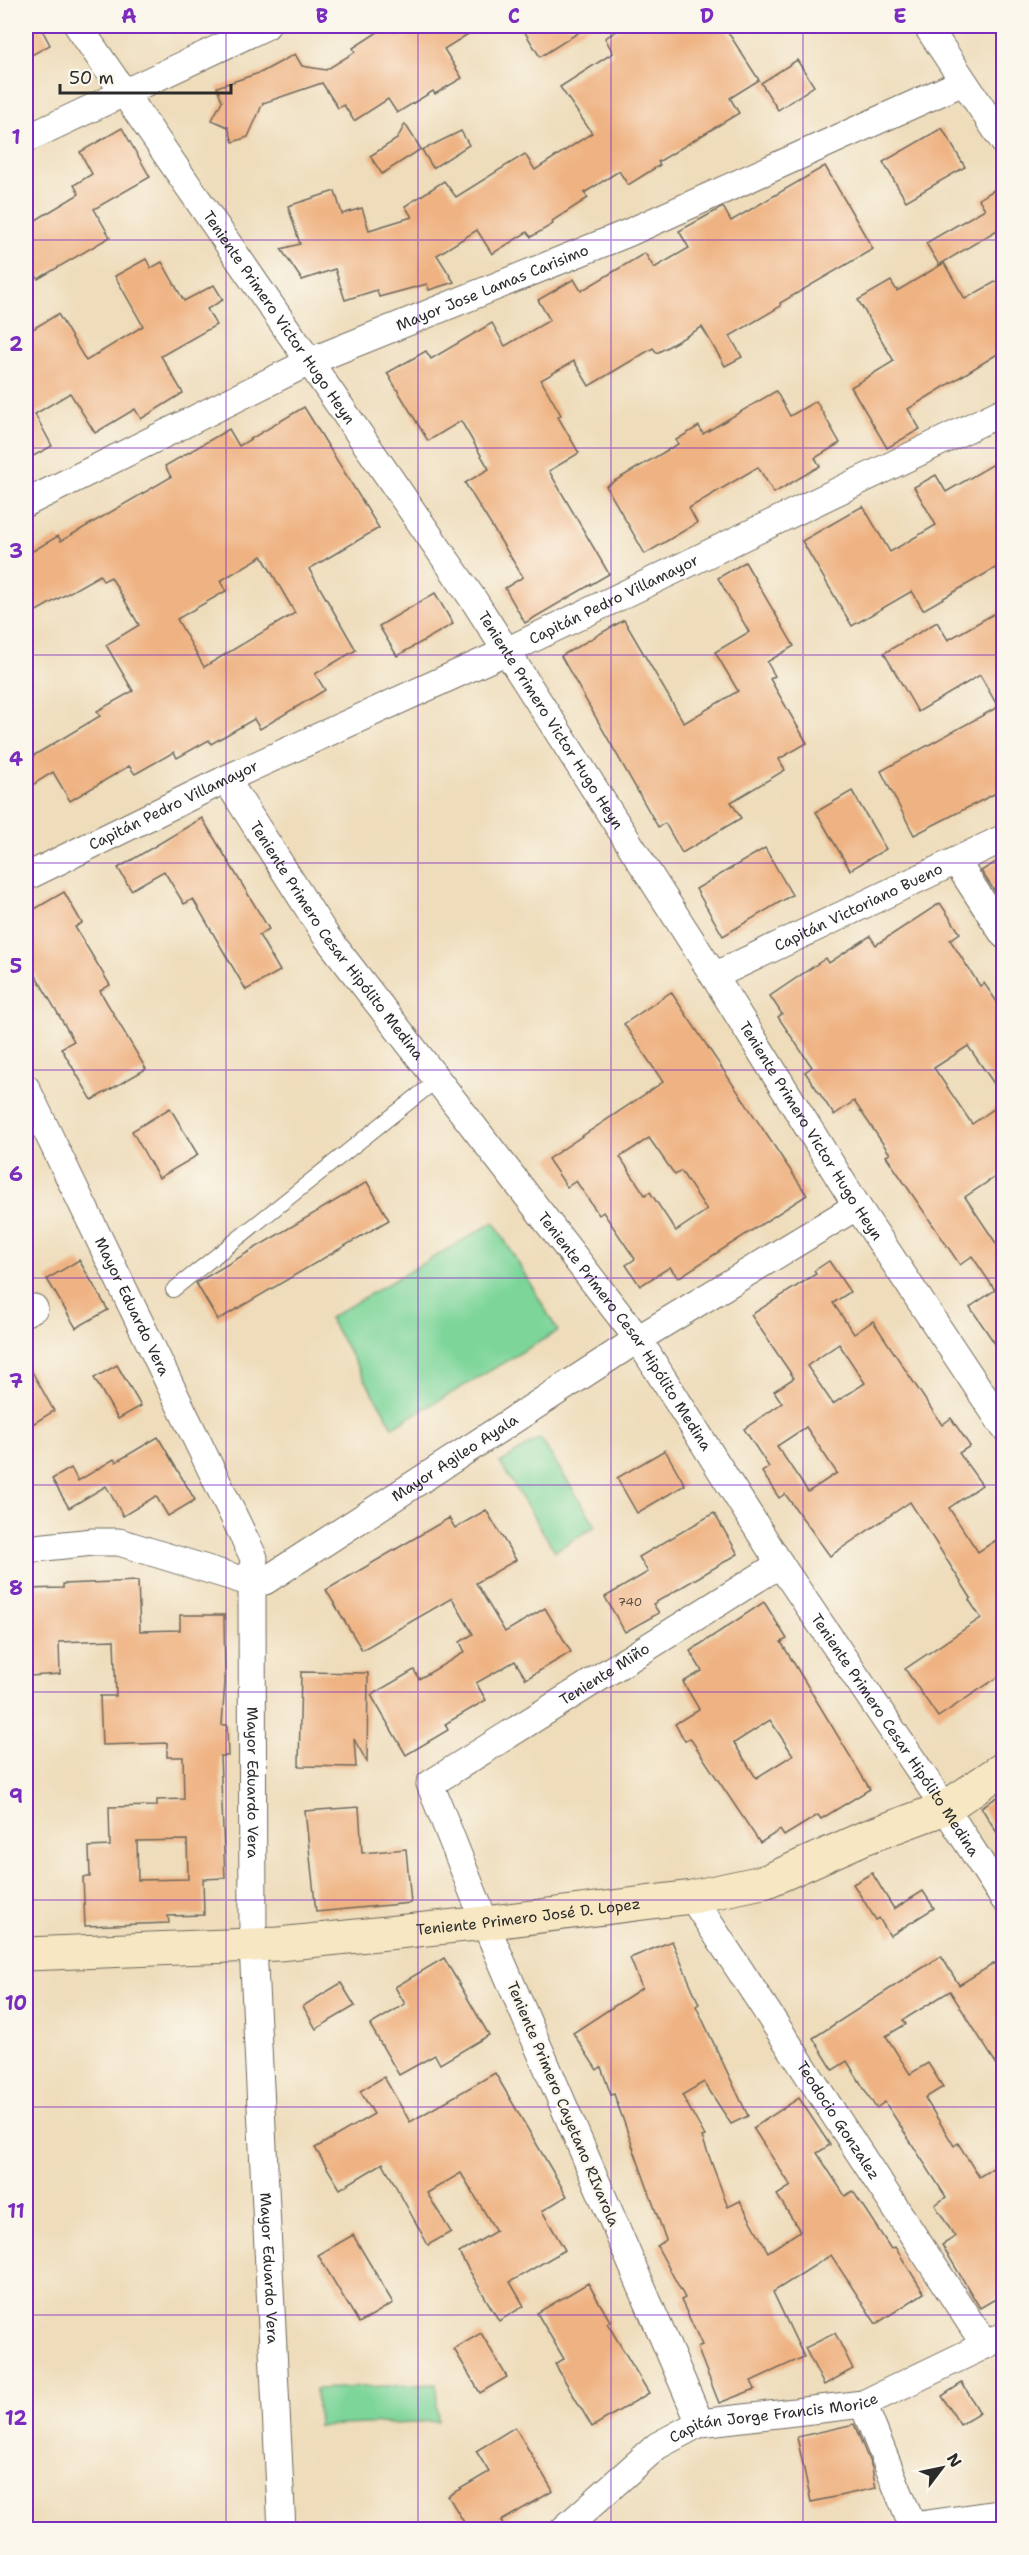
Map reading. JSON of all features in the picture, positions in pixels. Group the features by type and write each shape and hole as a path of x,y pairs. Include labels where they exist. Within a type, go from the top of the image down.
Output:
{"street":[{"name":"Teniente Primero Victor Hugo Heyn","path":"78,26 311,361 507,651 857,1206 1004,1427"},
{"path":"26,139 266,26"},
{"path":"927,26 1004,142"},
{"name":"Mayor Jose Lamas Carisimo","path":"26,503 311,361 628,233 963,82"},
{"name":"Capitán Pedro Villamayor","path":"26,878 226,779 507,651 1004,411"},
{"name":"Teniente Primero Cesar Hipólito Medina","path":"226,779 326,936 638,1339 780,1564 1004,1899"},
{"name":"Capitán Victoriano Bueno","path":"714,976 1004,838"},
{"path":"956,861 1004,935"},
{"name":"Mayor Eduardo Vera","path":"26,1088 254,1557 252,1582 253,1946 282,2529"},
{"name":"Mayor Agileo Ayala","path":"252,1582 265,1581 638,1339 857,1206"},
{"path":"26,1549 93,1542 119,1542 252,1582"},
{"name":"Teniente Miño","path":"430,1784 780,1564"},
{"name":"Teniente Primero José D. Lopez","path":"26,1954 253,1946 485,1923 693,1897 766,1881 864,1838 945,1808 1004,1768"},
{"name":"Teniente Primero Cayetano RIvarola","path":"430,1784 485,1923 700,2423"},
{"name":"Teodocio Gonzalez","path":"693,1897 994,2340"},
{"name":"Capitán Jorge Francis Morice","path":"563,2529 657,2446 700,2423 863,2404 994,2340"},
{"path":"863,2404 913,2528 1004,2513"}],"lane":[{"path":"172,1290 437,1080"}],"green space":[{"path":"494,1222 558,1331 393,1427 329,1318"},
{"path":"540,1438 596,1526 555,1551 500,1463"},
{"path":"436,2384 438,2421 318,2426 316,2389"}],"building":[{"path":"26,26 40,26 50,45 26,58"},
{"path":"387,26 391,26 395,32 405,26 481,26 444,49 462,78 435,94 433,91 397,113 388,99 354,121 344,105 338,108 322,83 263,103 248,137 233,142 228,127 212,120 222,101 217,87 262,72 295,54 302,66 326,70 355,52 353,48"},
{"path":"521,26 589,26 540,57"},
{"path":"625,26 724,26 759,80 730,98 739,113 658,162 660,165 628,185 619,171 584,193 588,198 552,221 553,224 531,237 527,232 492,254 477,230 437,255 454,282 429,290 427,284 379,297 377,290 345,300 335,269 302,280 281,249 300,244 288,206 335,191 342,214 362,208 369,230 412,217 405,206 444,181 456,197 525,154 535,170 592,133 560,87 613,53 605,38"},
{"path":"797,60 814,86 778,110 761,83"},
{"path":"405,124 421,149 382,174 370,156 397,139"},
{"path":"122,128 150,177 94,209 110,237 38,279 26,258 26,226 79,194 74,185 92,174 80,152"},
{"path":"942,128 965,167 906,201 883,162"},
{"path":"461,131 469,145 433,168 422,150"},
{"path":"825,166 873,249 780,303 781,306 730,336 742,357 725,366 702,327 657,353 653,348 589,386 574,361 541,380 561,415 558,417 579,453 549,471 609,574 525,623 505,588 523,577 465,483 489,469 461,421 428,441 387,373 426,351 431,359 492,323 505,346 550,320 538,300 574,279 581,291 645,253 654,268 689,248 679,231 723,207 731,221"},
{"path":"1004,184 1004,241 997,230 939,265 926,243 985,209 979,199"},
{"path":"146,259 151,268 162,262 184,301 214,285 223,300 207,309 216,325 161,356 183,393 141,419 135,409 95,433 70,393 35,414 52,446 26,460 26,333 58,314 86,361 143,326 115,276"},
{"path":"944,263 965,299 1004,277 1004,350 908,409 920,429 887,448 851,387 894,361 858,300 891,281 897,291"},
{"path":"776,391 790,416 816,401 840,443 815,458 820,466 774,493 758,467 689,508 697,523 645,554 606,486 678,444 676,440 699,426 703,434"},
{"path":"304,407 379,528 309,569 356,650 315,674 325,690 260,729 254,719 211,744 209,740 177,758 174,752 135,774 129,766 70,801 53,772 26,789 26,760 100,716 97,711 133,691 106,645 139,625 111,577 103,581 100,575 26,617 26,555 58,536 61,541 171,477 165,466 229,429 239,446","holes":["262,556 295,613 204,667 177,619 226,591 220,581"]},
{"path":"1004,458 1004,563 923,610 912,591 852,626 802,541 863,506 890,552 936,525 914,487 936,475 946,492"},
{"path":"745,562 794,646 767,662 775,676 770,679 807,743 779,759 785,770 731,802 741,818 682,853 665,823 658,827 561,656 624,620 684,723 738,691 715,652 749,632 718,578"},
{"path":"435,593 453,624 397,656 379,626"},
{"path":"1004,608 1004,789 914,835 881,771 998,707 980,675 918,712 884,653 937,622 948,640"},
{"path":"852,791 886,849 850,870 816,812"},
{"path":"202,818 269,929 259,935 280,971 246,990 193,899 184,904 164,871 131,890 118,868"},
{"path":"765,848 792,895 723,936 696,889"},
{"path":"1004,857 1004,905 981,871"},
{"path":"64,892 82,923 75,927 110,985 100,991 146,1069 92,1100 61,1048 74,1041 26,959 26,914"},
{"path":"940,903 960,933 950,940 980,986 984,983 1004,1012 1004,1098 968,1046 934,1068 972,1124 1004,1102 1004,1171 965,1197 1004,1255 1004,1357 970,1307 995,1290 972,1256 960,1265 886,1156 890,1154 854,1101 834,1115 805,1072 812,1067 778,1017 782,1014 770,996 826,958 829,963 870,936 876,945"},
{"path":"671,992 807,1195 678,1278 670,1267 640,1286 626,1265 635,1259 603,1212 599,1215 576,1181 567,1187 548,1159 663,1082 624,1024","holes":["649,1138 675,1175 681,1171 707,1210 676,1231 650,1192 645,1195 620,1157"]},
{"path":"170,1108 198,1155 159,1178 132,1131"},
{"path":"367,1182 389,1220 218,1320 196,1283"},
{"path":"79,1260 108,1310 76,1328 47,1279"},
{"path":"829,1261 850,1292 833,1303 854,1334 873,1321 942,1425 951,1418 970,1446 959,1453 982,1485 949,1508 978,1552 1004,1535 1004,1673 938,1717 905,1669 981,1618 969,1600 971,1598 910,1502 830,1556 785,1494 779,1498 762,1472 769,1467 744,1429 782,1403 774,1391 794,1378 751,1315 816,1274 814,1271","holes":["839,1344 865,1383 833,1404 807,1366","806,1427 837,1473 808,1492 777,1446"]},
{"path":"26,1361 54,1411 26,1428"},
{"path":"117,1365 141,1406 118,1419 94,1378"},
{"path":"158,1437 195,1500 168,1516 156,1496 123,1516 106,1486 69,1508 52,1479 71,1468 78,1481 114,1459 116,1462"},
{"path":"665,1450 685,1485 637,1513 617,1478"},
{"path":"486,1510 516,1560 476,1583 505,1632 545,1608 571,1652 526,1679 515,1661 476,1683 486,1700 445,1724 448,1730 406,1755 371,1695 414,1670 419,1679 465,1652 460,1642 473,1634 452,1598 362,1650 326,1590 449,1518 455,1528"},
{"path":"714,1513 738,1554 653,1604 659,1613 625,1632 605,1597 648,1572 639,1557"},
{"path":"138,1581 140,1631 180,1630 180,1615 224,1615 225,1681 222,1725 227,1725 228,1756 220,1756 225,1878 203,1879 204,1915 168,1916 169,1923 85,1926 83,1877 90,1877 89,1847 110,1846 109,1807 157,1806 157,1800 184,1799 183,1757 167,1757 167,1743 102,1745 100,1696 116,1696 114,1640 59,1642 60,1674 30,1676 29,1633 26,1633 26,1589 63,1588 63,1584","holes":["187,1840 188,1879 138,1880 137,1841"]},
{"path":"764,1602 787,1639 781,1642 870,1789 821,1819 818,1815 784,1836 780,1830 760,1843 690,1738 685,1741 675,1724 699,1709 683,1682 702,1671 690,1651","holes":["770,1720 793,1755 756,1778 734,1743"]},
{"path":"301,1672 368,1673 367,1762 354,1739 356,1767 299,1766"},
{"path":"1004,1793 1004,1844 981,1807"},
{"path":"359,1807 362,1853 406,1849 411,1903 316,1912 305,1811"},
{"path":"872,1873 894,1909 923,1891 934,1908 890,1936 879,1918 876,1920 853,1884"},
{"path":"672,1941 699,2004 696,2006 748,2116 731,2124 704,2082 682,2095 705,2136 702,2137 728,2207 740,2201 768,2252 800,2231 777,2195 791,2186 753,2128 799,2098 830,2145 817,2153 845,2196 853,2191 891,2249 895,2247 924,2293 876,2324 831,2255 773,2292 804,2357 751,2381 755,2389 719,2403 697,2347 702,2345 681,2300 685,2298 657,2246 666,2240 614,2094 611,2095 601,2067 597,2070 573,2033 642,1988 630,1958"},
{"path":"941,1956 959,1985 995,1963 1004,1977 1004,2076 950,1991 903,2020 906,2024 886,2036 910,2074 928,2063 943,2087 925,2098 954,2146 958,2143 979,2177 996,2166 1004,2179 1004,2294 980,2308 942,2245 955,2237 935,2205 946,2197 885,2102 876,2108 847,2061 833,2070 813,2038"},
{"path":"444,1958 489,2035 440,2064 435,2055 399,2075 370,2025 405,2004 395,1987"},
{"path":"341,1983 355,2006 316,2029 303,2006"},
{"path":"495,2073 567,2196 542,2211 565,2250 510,2282 524,2306 499,2321 459,2253 496,2231 461,2173 427,2193 451,2232 428,2245 383,2163 340,2189 315,2148 374,2114 360,2091 384,2077 410,2122"},
{"path":"353,2235 393,2303 359,2323 318,2255"},
{"path":"588,2283 610,2321 607,2323 649,2393 592,2427 555,2364 564,2359 537,2313"},
{"path":"481,2333 507,2377 480,2393 454,2349"},
{"path":"835,2333 853,2369 824,2385 805,2348"},
{"path":"962,2383 980,2413 960,2425 942,2396"},
{"path":"854,2424 872,2468 876,2488 811,2502 797,2437"},
{"path":"515,2427 553,2491 501,2521 506,2529 468,2529 448,2496 489,2472 476,2451"}]}
